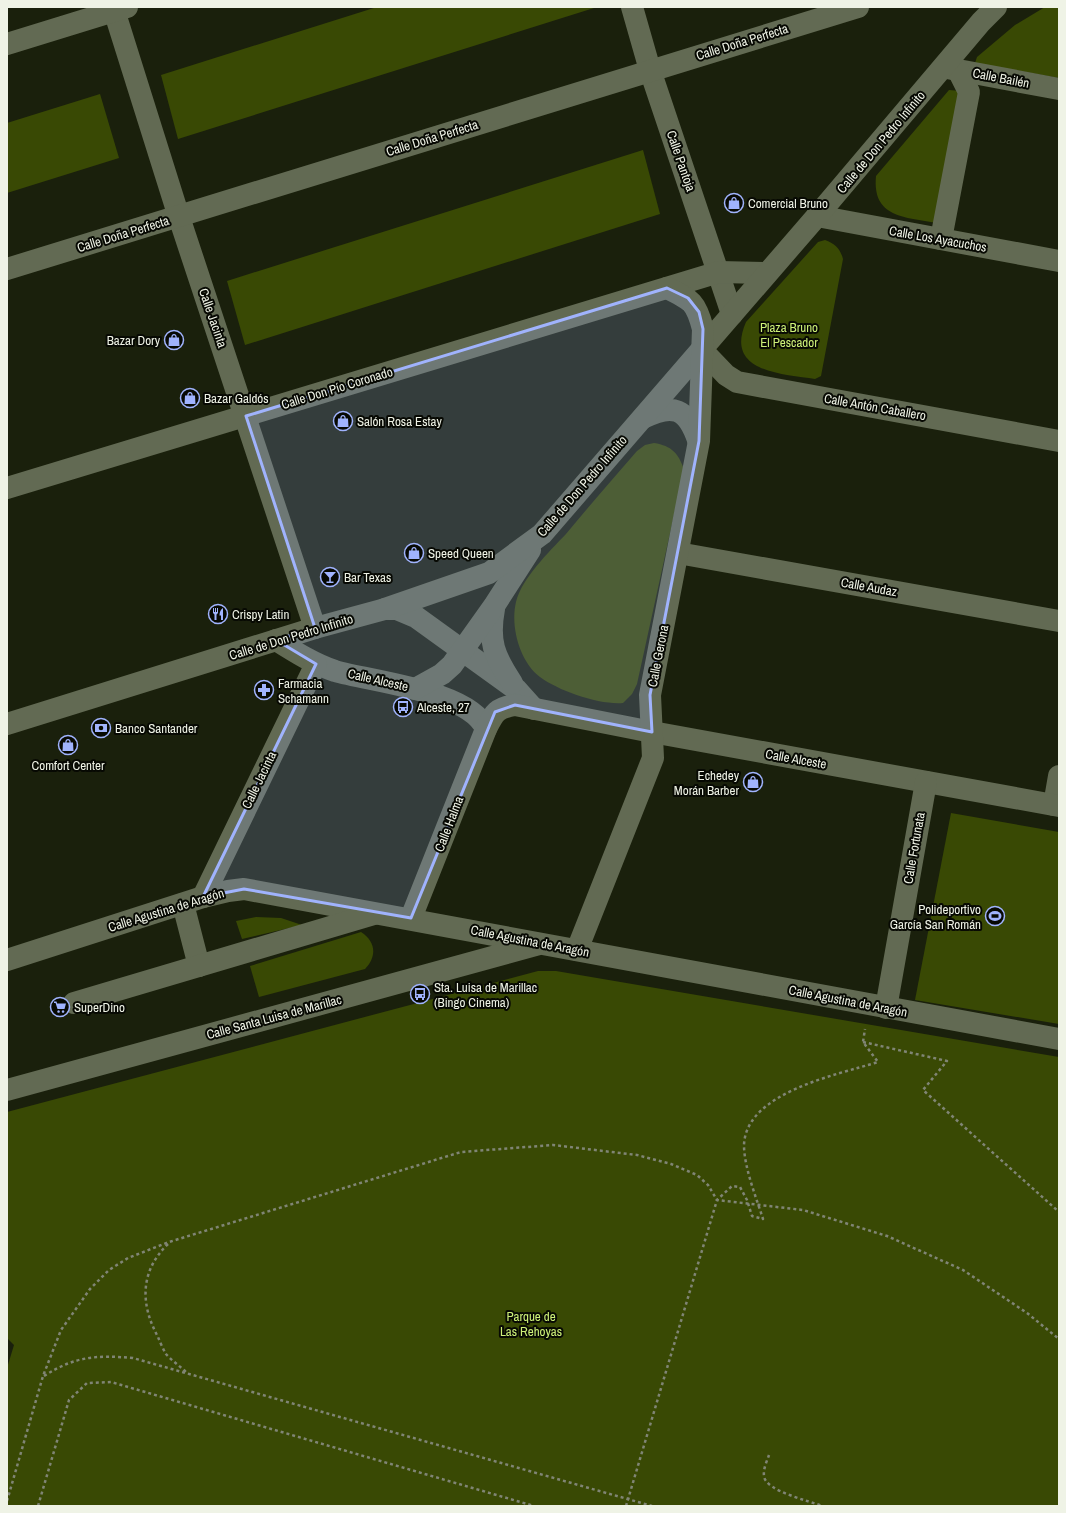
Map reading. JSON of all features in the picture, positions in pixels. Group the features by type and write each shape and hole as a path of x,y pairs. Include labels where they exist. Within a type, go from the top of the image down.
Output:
{"street":[{"name":"Calle Pantoja","path":"632,7 650,70 732,314"},
{"name":"Calle Doña Perfecta","path":"7,269 179,218 650,70 858,7"},
{"name":"Calle de Don Pedro Infinito","path":"7,724 315,628 385,610 489,573 542,534 817,216 951,68 981,22 996,7"},
{"path":"7,44 118,8"},
{"name":"Calle Jacinta","path":"118,8 179,218 246,416 315,628"},
{"name":"Calle Bailén","path":"951,68 1059,89"},
{"path":"941,239 969,92 951,68"},
{"name":"Calle Los Ayacuchos","path":"817,216 1059,261"},
{"name":"Calle Don Pío Coronado","path":"7,488 719,272 767,273"},
{"path":"667,288 688,298 699,312 703,330 702,350"},
{"name":"Calle Gerona","path":"577,950 653,758 650,695 698,441 702,350"},
{"name":"Calle Antón Caballero","path":"702,350 726,375 736,382 1059,441"},
{"path":"641,418 657,411 668,409 679,411 688,418 698,441"},
{"name":"Calle Alceste","path":"416,689 442,674 463,652 521,562 542,534"},
{"name":"Calle Audaz","path":"678,552 1059,622"},
{"name":"Calle Alceste","path":"494,606 490,628 492,643 499,664 534,709"},
{"name":"Calle Alceste","path":"385,610 397,609 409,613 518,690"},
{"name":"Calle Alceste","path":"276,640 316,664 336,671 416,689 461,705 474,712 482,721 486,729"},
{"name":"Calle Jacinta","path":"203,897 316,664"},
{"name":"Calle Alceste","path":"486,729 495,712 504,706 515,705 652,732 1056,805"},
{"name":"Calle Halma","path":"411,918 486,729"},
{"path":"1056,805 1059,776"},
{"name":"Calle Fortunata","path":"877,1006 926,782"},
{"name":"Calle Agustina de Aragón","path":"7,960 203,897 228,890 244,889 411,918 540,944 1059,1039"},
{"path":"183,904 199,966"},
{"path":"74,1002 377,913"},
{"name":"Calle Santa Luisa de Marillac","path":"7,1090 540,944"}],"path":[{"path":"863,1042 877,1006"},
{"path":"626,1506 717,1200 732,1186 740,1187 747,1200 752,1216 762,1219 745,1156 744,1144 750,1123 764,1106 776,1098 816,1082 878,1062 863,1042"},
{"path":"863,1042 947,1061 923,1090 1059,1212"},
{"path":"7,1502 43,1376 60,1330 90,1289 110,1270 128,1258 169,1242 460,1152 552,1145 637,1155 671,1164 697,1175 708,1185 717,1200"},
{"path":"717,1200 803,1210 886,1236 963,1270 1027,1313 1059,1339"},
{"path":"169,1242 157,1255 149,1269 145,1305 151,1325 166,1353 187,1373"},
{"path":"43,1376 69,1362 109,1356 133,1358 652,1506"},
{"path":"38,1506 69,1400 87,1383 111,1382 534,1506"},
{"path":"769,1455 764,1470 766,1482 774,1489 822,1506"}],"highlighted area":[{"path":"667,288 688,298 699,312 703,329 699,441 650,695 652,732 515,705 495,712 411,918 244,889 203,897 316,664 276,640 315,628 246,416"}],"green space":[{"path":"377,7 594,8 178,139 161,75"},
{"path":"1045,7 1059,7 1059,78 975,63 977,57 1015,25"},
{"path":"949,90 961,91 937,223 903,217 893,213 885,208 879,200 876,190 876,176"},
{"path":"100,94 119,158 7,193 7,123"},
{"path":"643,150 660,214 245,345 227,281"},
{"name":"Plaza Bruno El Pescador","path":"825,240 837,247 843,259 821,376 815,379 787,375 773,372 749,361 743,351 741,339 746,322 818,242"},
{"path":"654,443 670,448 674,451 684,469 637,684 632,694 623,703 603,702 568,692 540,677 533,670 522,653 518,643 514,622 514,612 519,593 530,575 544,557 566,534 637,451 645,445"},
{"name":"Polideportivo García San Román","path":"951,813 1059,832 1059,1024 915,1000"},
{"path":"256,917 281,918 302,925 242,939 236,921"},
{"path":"361,932 370,940 373,949 372,959 365,969 259,997 250,966"},
{"name":"Parque de Las Rehoyas","path":"538,971 556,971 1059,1057 1059,1506 7,1506 7,1368 14,1345 7,1338 7,1112"}],"place":[{"name":"Comercial Bruno","path":"734,203"},
{"name":"Bazar Dory","path":"174,340"},
{"name":"Bazar Galdós","path":"190,398"},
{"name":"Salón Rosa Estay","path":"343,421"},
{"name":"Speed Queen","path":"414,553"},
{"name":"Bar Texas","path":"330,577"},
{"name":"Crispy Latin","path":"218,614"},
{"name":"Farmacia Schamann","path":"264,690"},
{"name":"Alceste, 27","path":"403,707"},
{"name":"Banco Santander","path":"101,728"},
{"name":"Comfort Center","path":"68,745"},
{"name":"Echedey Morán Barber","path":"753,782"},
{"name":"Polideportivo García San Román","path":"995,916"},
{"name":"Sta. Luisa de Marillac (Bingo Cinema)","path":"420,994"},
{"name":"SuperDino","path":"60,1007"}]}
